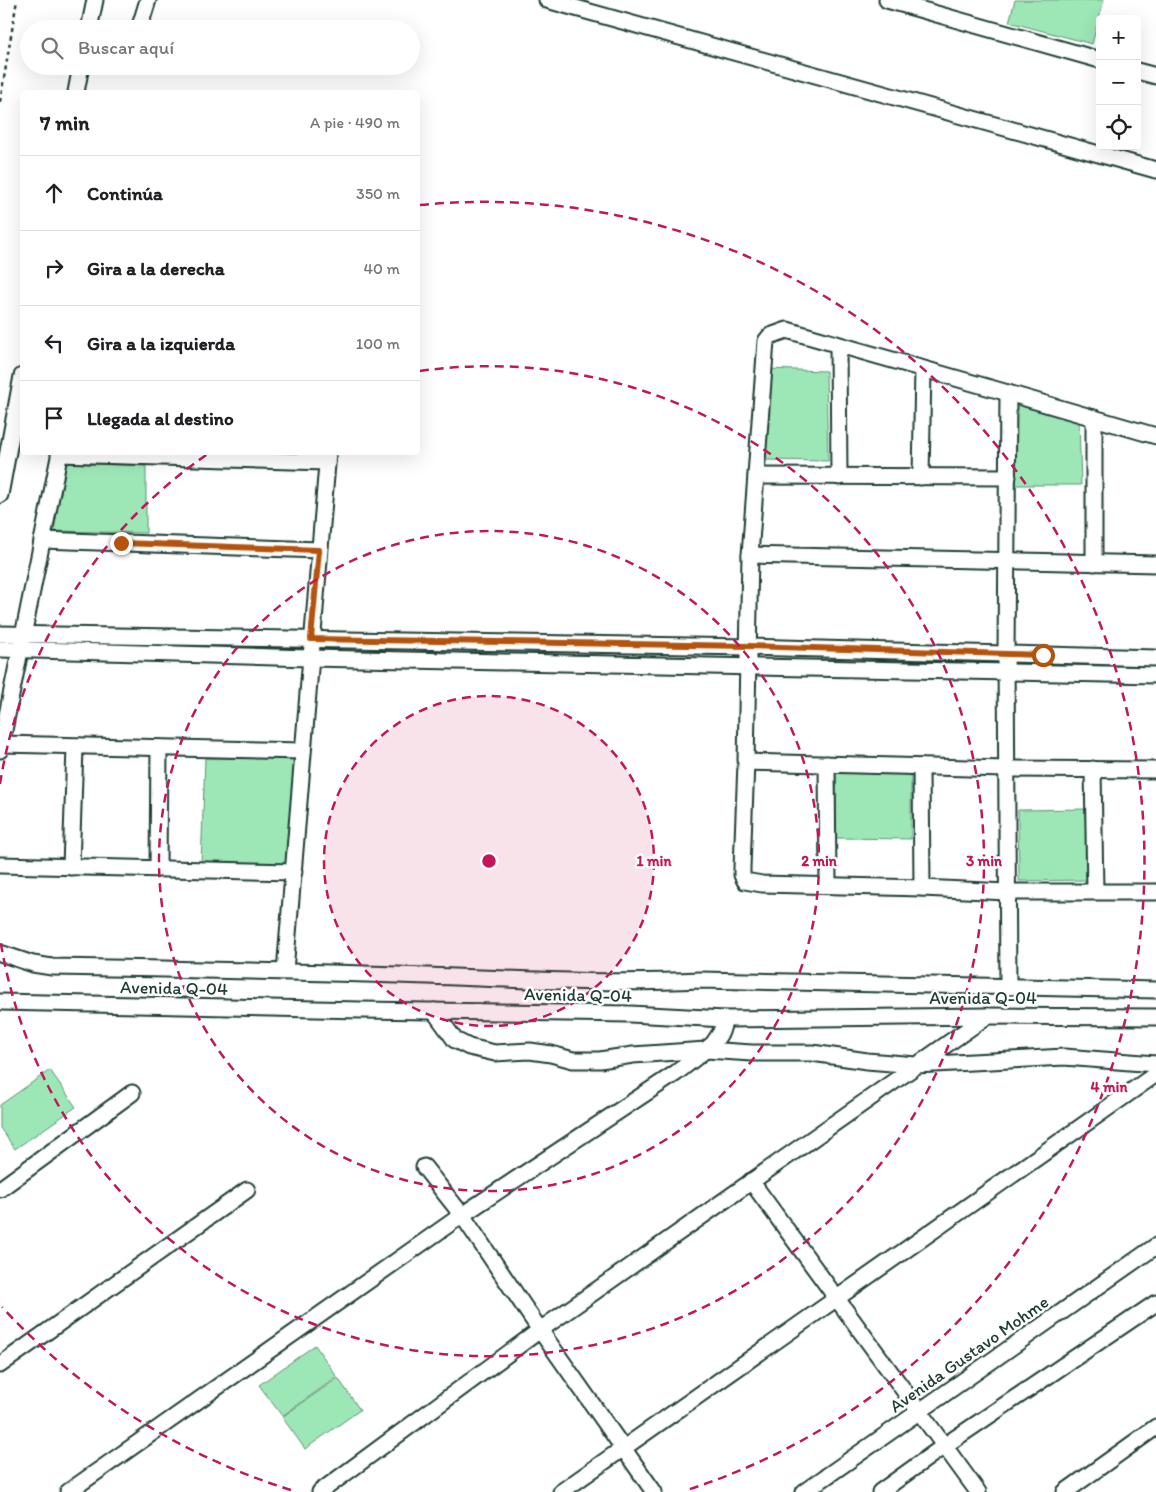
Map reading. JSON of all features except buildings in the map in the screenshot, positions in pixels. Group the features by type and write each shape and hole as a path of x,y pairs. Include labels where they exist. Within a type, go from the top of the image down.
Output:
{"street":[{"path":"91,20 95,0"},
{"path":"142,20 148,0"},
{"path":"547,0 1156,170"},
{"path":"887,0 1096,59"},
{"path":"1141,72 1156,76"},
{"path":"76,90 79,75"},
{"path":"1156,436 787,330 770,336 766,342 750,556 742,868 742,875 745,881 762,884 1007,892 1156,892"},
{"path":"838,345 839,476"},
{"path":"921,477 923,369"},
{"path":"0,495 20,387"},
{"path":"1008,393 1006,654 1008,986"},
{"path":"1094,418 1094,563"},
{"path":"60,455 1,747 303,751"},
{"path":"145,455 327,457 285,972"},
{"path":"756,476 1008,478"},
{"path":"42,540 319,550"},
{"path":"750,556 1156,564"},
{"path":"0,634 21,642 310,658 1156,675"},
{"path":"0,649 21,642 311,639 395,635 659,641 749,646 1156,658"},
{"path":"393,659 395,635"},
{"path":"659,641 659,664"},
{"path":"71,867 75,747"},
{"path":"158,869 159,748"},
{"path":"746,762 1006,769 1156,770"},
{"path":"827,764 828,886"},
{"path":"921,767 922,888"},
{"path":"1093,769 1095,891"},
{"path":"0,865 294,872"},
{"path":"0,953 33,964 52,967 586,981 664,982 700,980 1156,990"},
{"name":"Avenida Q-04","path":"0,1002 630,1014 725,1019 987,1016 1156,1017"},
{"path":"434,1011 455,1040 468,1047 495,1053 530,1051 573,1060 600,1060 643,1054 706,1050 752,1053 812,1053 916,1066 1064,1057 1156,1064"},
{"path":"320,1492 540,1330 987,1016"},
{"path":"68,1492 462,1214 676,1073 713,1044 721,1032 725,1019"},
{"path":"561,1492 1156,1074"},
{"path":"0,1188 132,1093"},
{"path":"424,1167 462,1214 540,1330 654,1492"},
{"path":"751,1181 978,1492"},
{"path":"0,1365 247,1190"},
{"name":"Avenida Gustavo Mohme","path":"804,1492 1156,1246"},
{"path":"880,1492 944,1446 1156,1302"},
{"path":"1065,1492 1156,1427"}],"path":[{"path":"0,102 17,0"}],"green space":[{"path":"1015,0 1104,0 1100,15 1096,15 1096,29 1092,44 1009,22"},
{"path":"766,369 826,371 828,461 762,460"},
{"path":"1016,399 1079,419 1081,485 1013,485"},
{"path":"65,463 146,466 146,533 54,531"},
{"path":"1026,662 1156,664 1156,670 1025,665"},
{"path":"205,758 294,759 286,866 201,864"},
{"path":"911,771 911,839 836,838 836,772"},
{"path":"1085,809 1088,880 1019,881 1018,810"},
{"path":"50,1070 76,1107 15,1149 0,1128 0,1105"},
{"path":"315,1345 337,1377 282,1416 259,1385"},
{"path":"338,1378 360,1410 305,1449 282,1417"}],"route":[{"path":"121,543 319,550 311,639 749,646 1043,655"}]}
